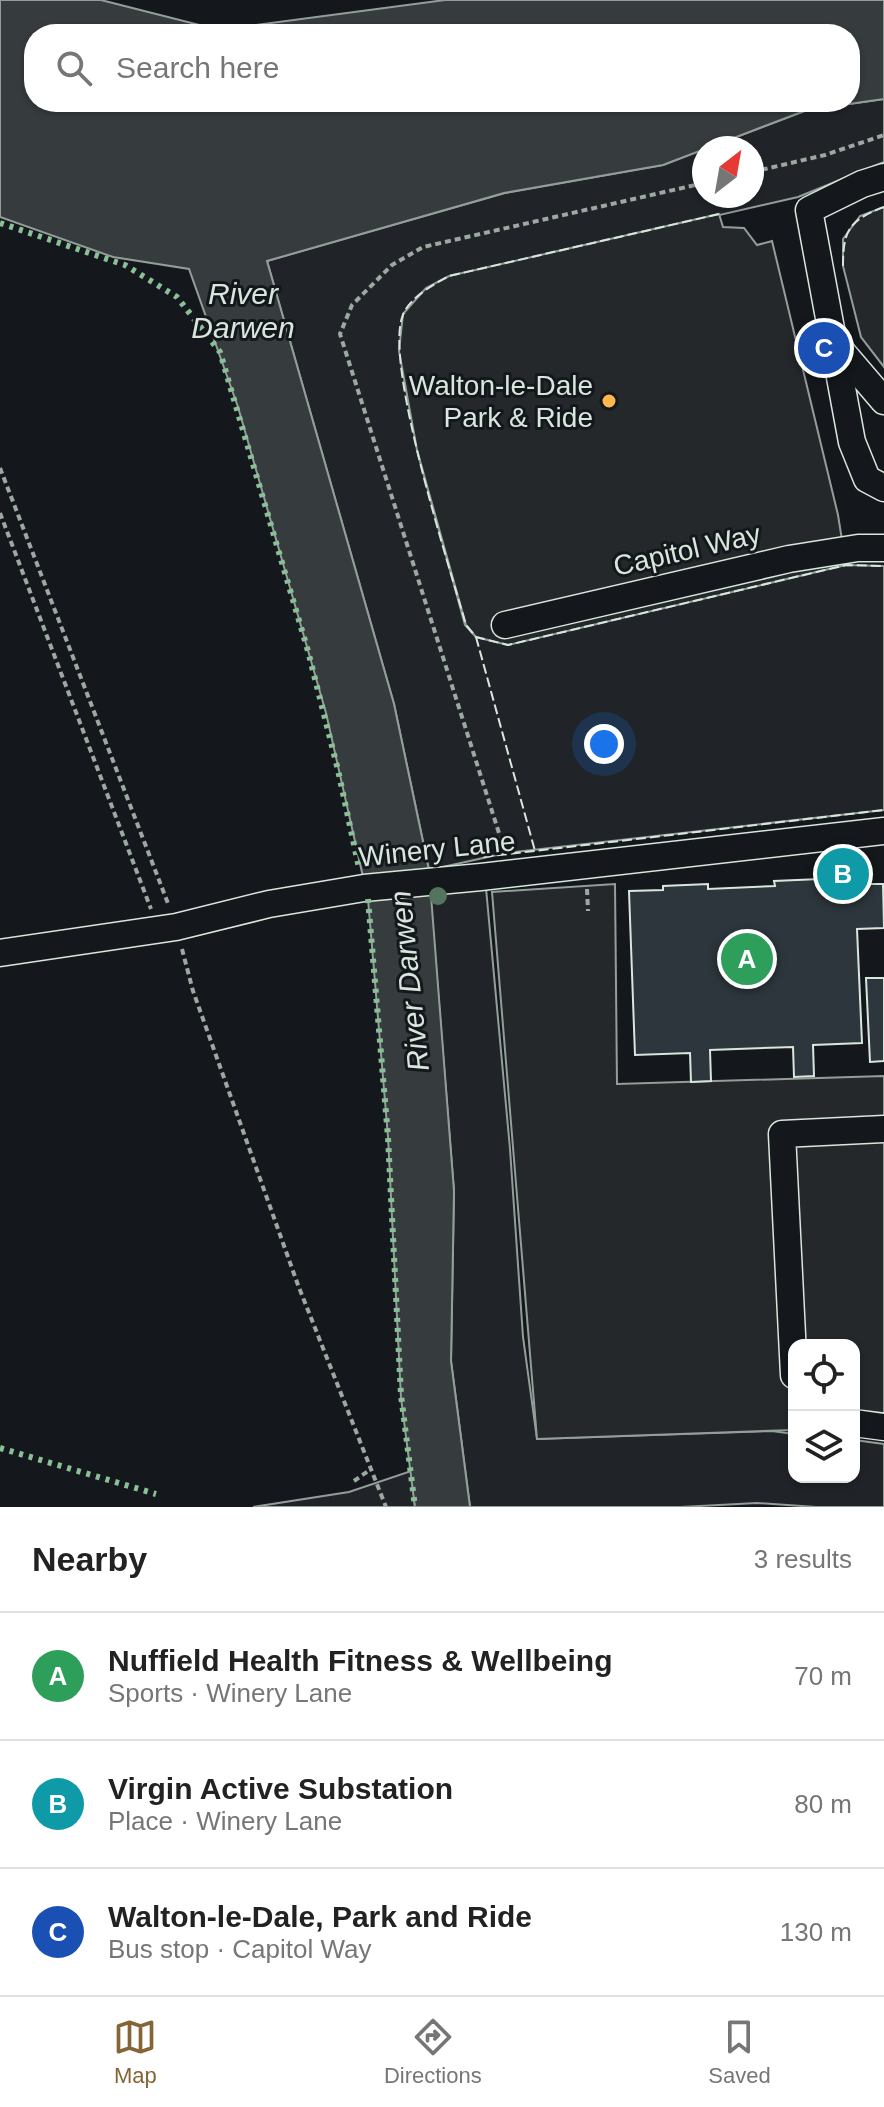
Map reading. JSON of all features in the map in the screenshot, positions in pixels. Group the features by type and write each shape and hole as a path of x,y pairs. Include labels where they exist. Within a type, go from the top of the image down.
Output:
{"street":[{"path":"884,177 862,184 809,210 852,442 867,479 884,488"},
{"path":"836,345 884,401"},
{"name":"Capitol Way","path":"505,625 789,559 858,548 884,548"},
{"name":"Winery Lane","path":"0,953 168,928 269,904 370,887 884,831"},
{"path":"792,1339 782,1134 884,1129"},
{"path":"860,1424 884,1427"}],"path":[{"path":"764,169 825,155 884,135"},
{"path":"511,874 340,334 352,305 392,265 423,247 692,186"},
{"path":"0,468 168,928"},
{"path":"0,513 193,991 298,1285 386,1507"},
{"path":"354,1481 371,1469"}],"shaded area":[{"path":"884,99 884,162 798,197 764,205 764,136 739,136 802,112 860,112 860,102"},
{"path":"692,154 692,208 750,208 449,277 417,450 465,625 476,637 846,565 884,566 884,810 506,853 429,870 394,704 267,261 505,193 663,165"},
{"path":"884,207 884,367 861,337 843,266 843,239 860,216"},
{"name":"Walton-le-Dale Park & Ride","path":"719,214 723,227 744,228 757,245 772,241 838,515 846,565 508,645 476,637 466,625 417,450 399,351 403,314 426,288 449,276"},
{"path":"615,884 617,1084 884,1076 884,1427 860,1428 860,1339 788,1339 788,1430 537,1439 492,892"},
{"path":"486,888 510,1149 523,1337 537,1439 772,1431 788,1433 788,1483 860,1483 860,1441 884,1444 884,1507 757,1503 681,1507 470,1507 451,1361 454,1191 430,892"},
{"path":"411,1471 415,1507 253,1507 349,1492"}],"water":[{"name":"River Darwen","path":"0,0 101,0 195,24 24,24 24,112 802,112 739,136 692,136 692,154 663,165 504,193 267,261 394,704 429,870 454,1191 451,1361 470,1507 415,1507 401,1398 388,1137 368,899 326,713 238,407 189,269 113,257 0,217"},
{"path":"445,0 884,0 884,99 860,102 860,24 264,24"}],"building":[{"path":"837,867 849,867 850,881 838,882"},
{"path":"820,879 820,884 883,884 884,928 857,929 862,1043 813,1045 814,1076 794,1077 793,1047 710,1050 711,1081 691,1082 690,1053 635,1055 629,891 708,884 708,889 775,886 774,881"},
{"path":"866,978 884,978 884,1061 870,1062"}],"hedge":[{"path":"0,223 125,265 177,297 220,352 308,651 359,868"},
{"path":"368,899 388,1137 401,1395 415,1507"},
{"path":"0,1448 156,1494"}],"fence":[{"path":"843,266 845,243 851,228 863,216 884,207"},
{"path":"719,214 449,276 423,292 406,309 399,339 410,419 466,625 476,637 508,645 846,565 884,566"},
{"path":"476,637 535,851"},
{"path":"483,857 884,810"}],"place":[{"name":"Walton-le-Dale, Park and Ride","path":"824,348"},
{"name":"Walton-le-Dale Park & Ride","path":"609,401"},
{"name":"Virgin Active Substation","path":"843,874"},
{"name":"Nuffield Health Fitness & Wellbeing","path":"747,959"}]}
